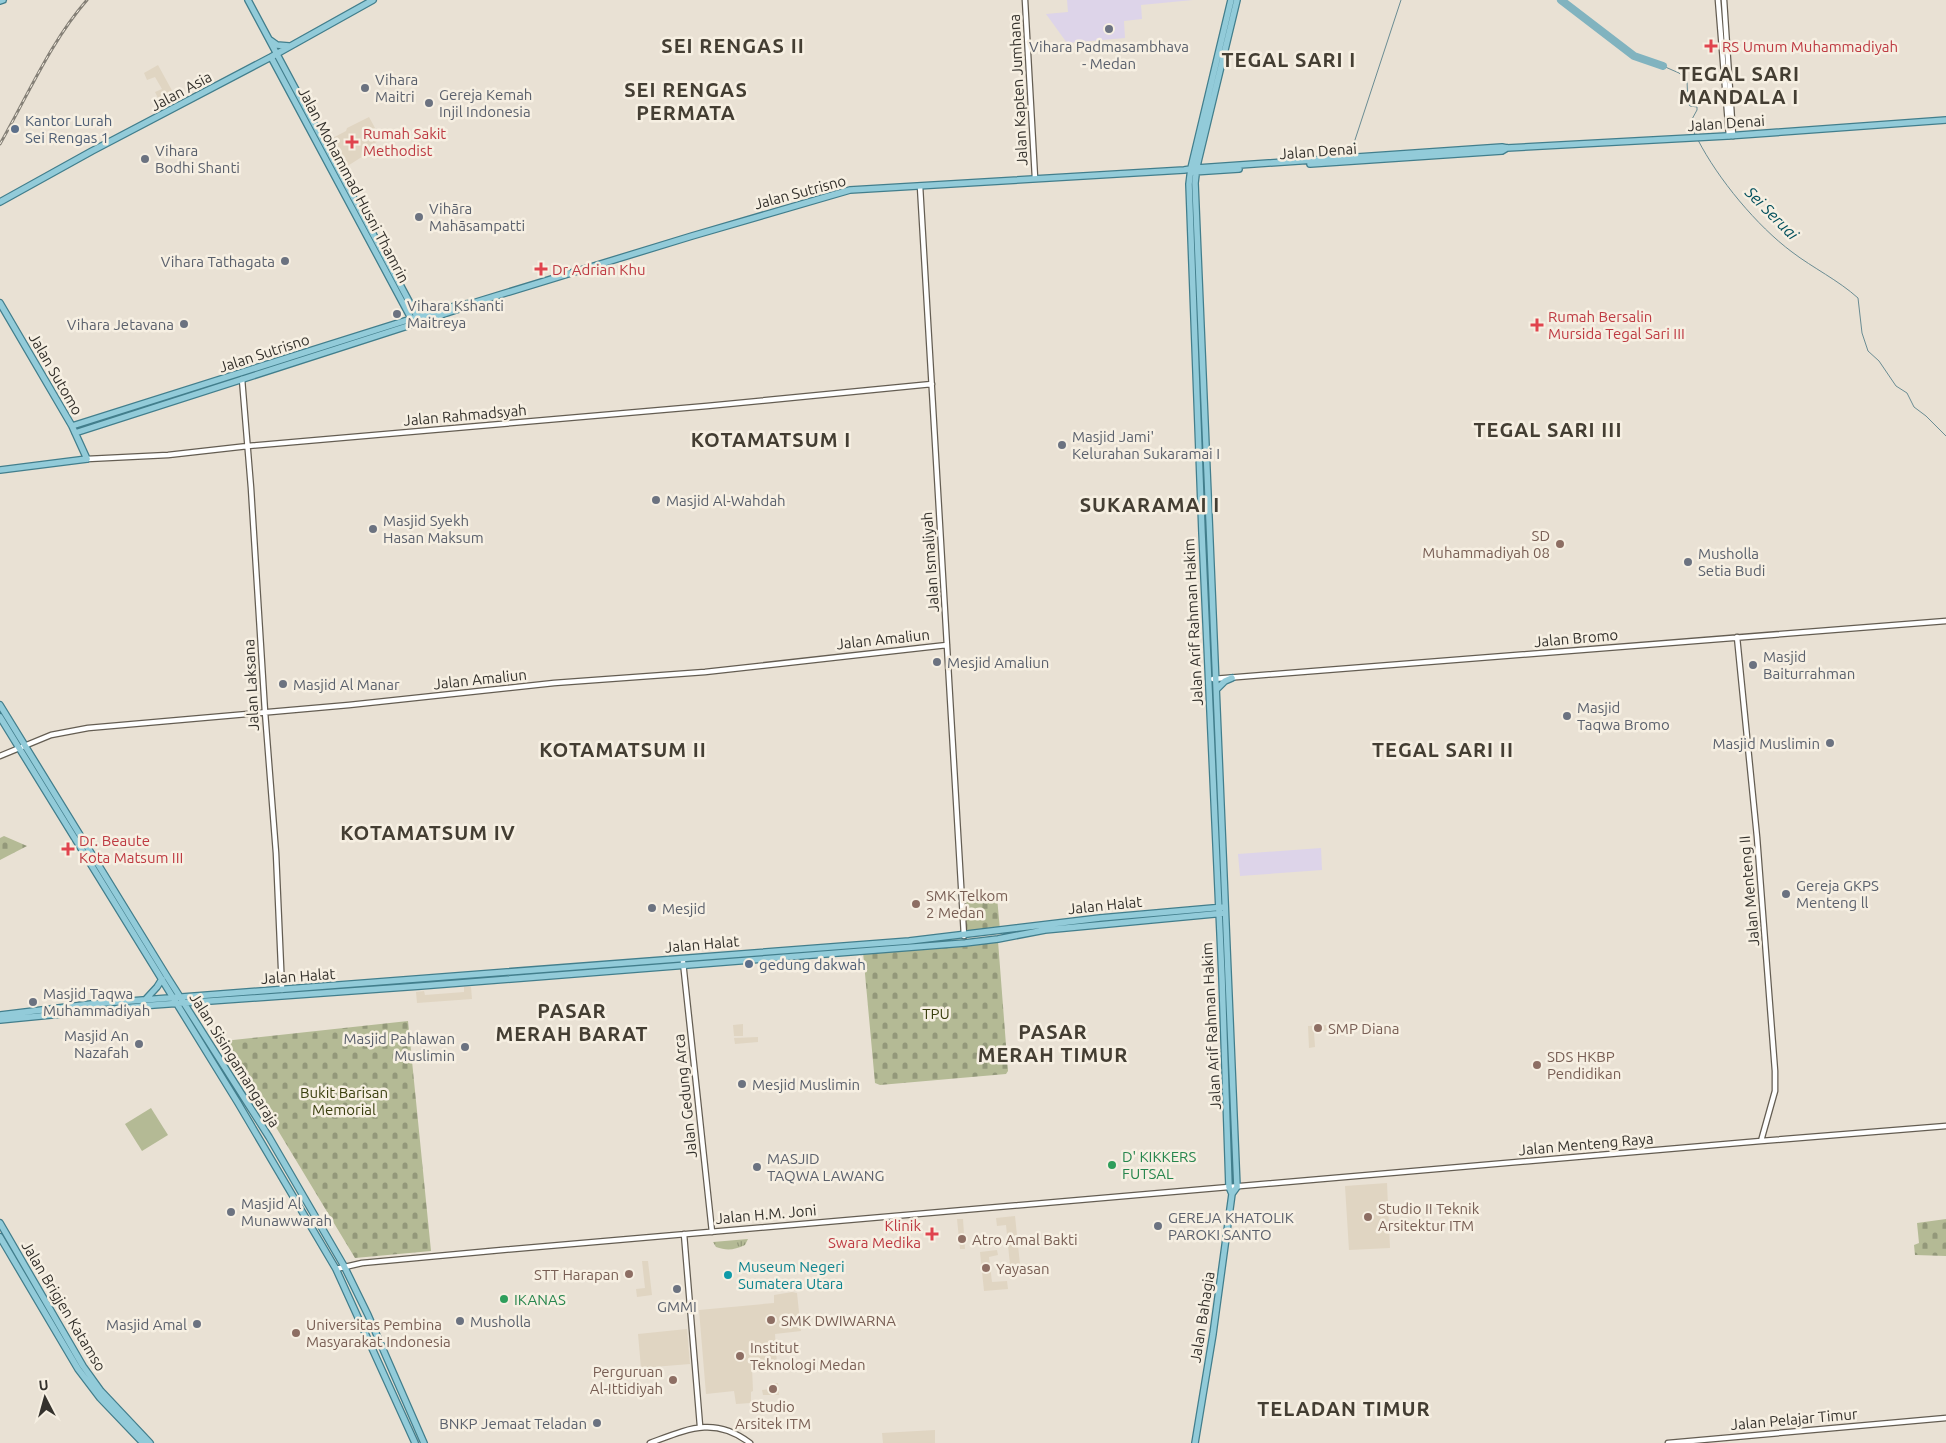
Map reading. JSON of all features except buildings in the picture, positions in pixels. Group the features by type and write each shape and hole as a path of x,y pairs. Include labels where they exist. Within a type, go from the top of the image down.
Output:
{"main road":[{"name":"Jalan Mohammad Husni Thamrin","path":"248,0 268,39 273,56 416,320"},
{"name":"Jalan Asia","path":"0,202 92,151 273,56 373,0"},
{"name":"Jalan Arif Rahman Hakim","path":"1229,1187 1217,679 1194,170 1231,0"},
{"name":"Jalan Arif Rahman Hakim","path":"1237,0 1189,184 1212,759 1237,1187"},
{"path":"268,39 277,45 291,46"},
{"name":"Jalan Denai","path":"1194,170 1345,159 1502,151 1507,148 1701,138 1811,128 1946,120"},
{"name":"Jalan Sutrisno","path":"72,426 416,320 459,309 465,305 850,190 1194,170"},
{"name":"Jalan Sutomo","path":"0,303 72,426 87,459"},
{"name":"Jalan Sutrisno","path":"75,433 416,320"},
{"name":"Jalan Rahmadsyah","path":"0,470 87,459"},
{"path":"1217,689 1225,681 1232,678"},
{"name":"Jalan Sisingamangaraja","path":"0,705 22,748 238,1102 336,1269 414,1443"},
{"name":"Jalan Sisingamangaraja","path":"0,717 22,748 244,1098 344,1266 368,1315 424,1443"},
{"path":"1212,759 1219,759"},
{"name":"Jalan Halat","path":"175,1001 185,1004 683,962 964,936 1082,920 1221,910"},
{"name":"Jalan Halat","path":"175,1001 181,998 282,990 965,943 1045,930 1221,910"},
{"path":"145,1000 158,987 162,979"},
{"path":"0,1014 145,1000 175,1001"},
{"path":"0,1020 175,1001"},
{"path":"238,1102 244,1098"},
{"path":"282,1177 289,1172"},
{"path":"1229,1187 1232,1194"},
{"name":"Jalan Bahagia","path":"1195,1443 1220,1286 1232,1194 1237,1187"},
{"name":"Jalan Brigjen Katamso","path":"0,1223 78,1370 143,1443"},
{"name":"Jalan Brigjen Katamso","path":"0,1237 83,1366 98,1386 150,1443"}],"street":[{"name":"Jalan Kapten Jumhana","path":"1025,0 1035,178"},
{"path":"1718,0 1731,136"},
{"path":"1724,0 1731,136"},
{"name":"Jalan Ismaliyah","path":"920,186 964,936"},
{"name":"Jalan Laksana","path":"242,379 256,576 260,606 265,712 276,853 282,990"},
{"name":"Jalan Rahmadsyah","path":"87,459 160,456 248,446 707,406 932,384"},
{"name":"Jalan Bromo","path":"1209,679 1946,621"},
{"name":"Jalan Menteng II","path":"1737,638 1752,787 1776,1071 1774,1091 1761,1141"},
{"name":"Jalan Amaliun","path":"0,756 51,735 88,728 554,683 705,672 947,645"},
{"name":"Jalan Gedung Arca","path":"683,962 712,1232"},
{"name":"Jalan Menteng Raya","path":"1229,1187 1946,1126"},
{"name":"Jalan H.M. Joni","path":"336,1269 362,1263 1229,1187"},
{"path":"684,1234 700,1426"},
{"name":"Jalan Pelajar Timur","path":"1668,1443 1946,1418"},
{"path":"650,1443 700,1426 728,1430 750,1443"}],"shaded area":[{"path":"1067,0 1193,0 1141,5 1142,19 1124,21 1125,38 1067,43 1046,14 1068,12"},
{"path":"158,65 175,96 161,104 155,92 162,89 155,77 147,80 144,73"},
{"name":"Rumah Sakit Methodist","path":"369,117 381,139 375,143 368,153 346,167 340,165 327,141"},
{"path":"1321,848 1322,870 1240,876 1238,854"},
{"path":"464,987 471,987 472,999 417,1003 416,992 424,991 425,995 464,992"},
{"path":"743,1024 743,1036 734,1036 733,1025"},
{"path":"1328,1025 1329,1030 1314,1032 1315,1047 1309,1048 1308,1026"},
{"path":"758,1037 758,1042 735,1044 734,1038"},
{"name":"Studio II Teknik Arsitektur ITM","path":"1387,1183 1390,1248 1349,1250 1345,1186"},
{"path":"1015,1216 1021,1274 1011,1275 1006,1225 997,1226 996,1218"},
{"name":"Atro Amal Bakti","path":"957,1219 963,1219 965,1249 960,1249"},
{"name":"Yayasan","path":"997,1250 998,1255 989,1257 992,1282 1007,1281 1008,1289 984,1291 980,1252"},
{"path":"642,1261 648,1261 652,1295 637,1297 636,1289 645,1288"},
{"name":"Institut Teknologi Medan","path":"797,1293 801,1331 775,1334 777,1365 752,1367 753,1391 751,1392 751,1403 736,1404 734,1391 706,1394 699,1310 774,1303 774,1295"},
{"path":"687,1329 690,1364 641,1368 638,1334"},
{"name":"Studio Arsitek ITM","path":"771,1383 778,1383 779,1395 763,1395 762,1390 771,1389"},
{"path":"935,1430 935,1443 883,1443 882,1433"}],"green space":[{"path":"4,836 27,846 0,860 0,838"},
{"path":"997,897 1000,930 966,933 963,900"},
{"name":"TPU","path":"998,941 1008,1071 1006,1074 880,1085 875,1083 863,952"},
{"name":"Bukit Barisan Memorial","path":"408,1021 431,1251 355,1258 224,1041"},
{"path":"151,1108 168,1135 142,1151 125,1124"},
{"path":"1946,1219 1946,1256 1915,1255 1914,1245 1919,1243 1917,1223"},
{"path":"748,1239 745,1245 731,1249 716,1247 713,1242"}],"waterway":[{"path":"1351,152 1401,0"},
{"name":"Sei Seruai","path":"1561,0 1634,56 1663,66"},
{"name":"Sei Seruai","path":"1663,66 1679,73 1687,81 1688,103 1690,106 1697,107 1691,121 1695,135"},
{"name":"Sei Seruai","path":"1698,140 1727,186 1765,229 1792,252 1842,285 1858,298 1862,333 1868,351 1879,361 1896,386 1907,393 1914,407 1946,436"}],"railway":[{"path":"0,144 51,51 87,0"}],"place":[{"name":"Vihara Padmasambhava - Medan","path":"1109,29"},
{"name":"RS Umum Muhammadiyah","path":"1711,46"},
{"name":"Vihara Maitri","path":"365,88"},
{"name":"Gereja Kemah Injil Indonesia","path":"429,103"},
{"name":"Kantor Lurah Sei Rengas 1","path":"15,129"},
{"name":"Rumah Sakit Methodist","path":"352,142"},
{"name":"Vihara Bodhi Shanti","path":"145,159"},
{"name":"Vihāra Mahāsampatti","path":"419,217"},
{"name":"Vihara Tathagata","path":"285,261"},
{"name":"Dr Adrian Khu","path":"541,269"},
{"name":"Vihara Kshanti Maitreya","path":"397,314"},
{"name":"Vihara Jetavana","path":"184,324"},
{"name":"Rumah Bersalin Mursida Tegal Sari III","path":"1537,325"},
{"name":"Masjid Jami' Kelurahan Sukaramai I","path":"1062,445"},
{"name":"Masjid Al-Wahdah","path":"656,500"},
{"name":"Masjid Syekh Hasan Maksum","path":"373,529"},
{"name":"SD Muhammadiyah 08","path":"1560,544"},
{"name":"Musholla Setia Budi","path":"1688,562"},
{"name":"Mesjid Amaliun","path":"937,662"},
{"name":"Masjid Baiturrahman","path":"1753,665"},
{"name":"Masjid Al Manar","path":"283,684"},
{"name":"Masjid Taqwa Bromo","path":"1567,716"},
{"name":"Masjid Muslimin","path":"1830,743"},
{"name":"Dr. Beaute Kota Matsum III","path":"68,849"},
{"name":"Gereja GKPS Menteng ll","path":"1786,894"},
{"name":"SMK Telkom 2 Medan","path":"916,904"},
{"name":"Mesjid","path":"652,908"},
{"name":"gedung dakwah","path":"749,964"},
{"name":"Masjid Taqwa Muhammadiyah","path":"33,1002"},
{"name":"SMP Diana","path":"1318,1028"},
{"name":"Masjid An Nazafah","path":"139,1044"},
{"name":"Masjid Pahlawan Muslimin","path":"465,1047"},
{"name":"SDS HKBP Pendidikan","path":"1537,1065"},
{"name":"Mesjid Muslimin","path":"742,1084"},
{"name":"D' KIKKERS FUTSAL","path":"1112,1165"},
{"name":"MASJID TAQWA LAWANG","path":"757,1167"},
{"name":"Masjid Al Munawwarah","path":"231,1212"},
{"name":"Studio II Teknik Arsitektur ITM","path":"1368,1217"},
{"name":"GEREJA KHATOLIK PAROKI SANTO","path":"1158,1226"},
{"name":"Klinik Swara Medika","path":"932,1234"},
{"name":"Atro Amal Bakti","path":"962,1239"},
{"name":"Yayasan","path":"986,1268"},
{"name":"STT Harapan","path":"629,1274"},
{"name":"Museum Negeri Sumatera Utara","path":"728,1275"},
{"name":"GMMI","path":"677,1289"},
{"name":"IKANAS","path":"504,1299"},
{"name":"SMK DWIWARNA","path":"771,1320"},
{"name":"Musholla","path":"460,1321"},
{"name":"Masjid Amal","path":"197,1324"},
{"name":"Universitas Pembina Masyarakat Indonesia","path":"296,1333"},
{"name":"Institut Teknologi Medan","path":"740,1356"},
{"name":"Perguruan Al-Ittidiyah","path":"673,1380"},
{"name":"Studio Arsitek ITM","path":"773,1389"},
{"name":"BNKP Jemaat Teladan","path":"597,1423"}],"district":[{"name":"SEI RENGAS II","path":"733,45"},
{"name":"TEGAL SARI I","path":"1289,59"},
{"name":"TEGAL SARI MANDALA I","path":"1739,84"},
{"name":"SEI RENGAS PERMATA","path":"686,100"},
{"name":"TEGAL SARI III","path":"1548,429"},
{"name":"KOTAMATSUM I","path":"771,439"},
{"name":"SUKARAMAI I","path":"1150,504"},
{"name":"KOTAMATSUM II","path":"623,749"},
{"name":"TEGAL SARI II","path":"1443,749"},
{"name":"KOTAMATSUM IV","path":"428,832"},
{"name":"PASAR MERAH BARAT","path":"572,1022"},
{"name":"PASAR MERAH TIMUR","path":"1053,1042"},
{"name":"TELADAN TIMUR","path":"1344,1408"}]}
